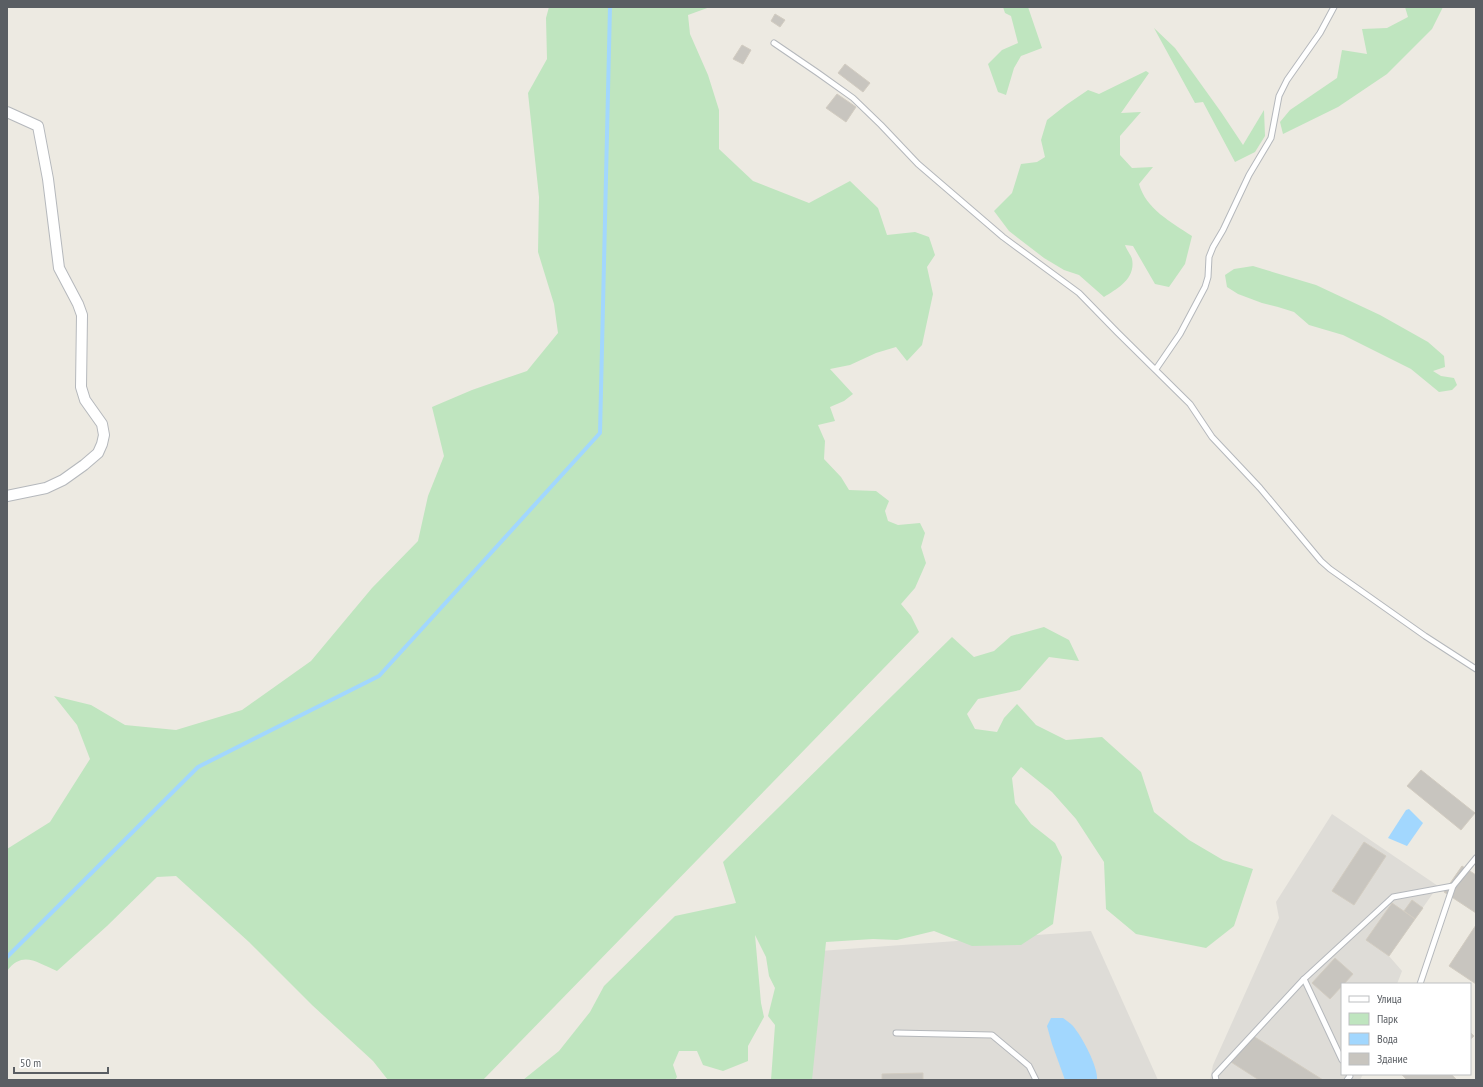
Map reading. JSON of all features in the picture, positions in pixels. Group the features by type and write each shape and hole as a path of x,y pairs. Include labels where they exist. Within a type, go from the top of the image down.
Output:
{"street":[{"path":"7,112 38,126 48,179 59,268 78,304 82,315 81,387 85,400 102,424 104,435 98,453 63,480 46,488 7,496"}],"lane":[{"path":"1156,369 1180,334 1205,287 1208,277 1209,257 1213,247 1223,230 1249,175 1271,138 1279,96 1287,80 1320,32 1334,7"},
{"path":"774,43 853,98 918,164 1003,236 1079,292 1116,332 1156,369 1190,404 1212,437 1260,488 1330,570 1425,636 1476,669"},
{"path":"1420,983 1453,886 1476,858"},
{"path":"1216,1080 1215,1075 1304,979 1393,897 1453,886"},
{"path":"1304,979 1341,1058"},
{"path":"896,1033 992,1035 1029,1066 1036,1080"}],"shaded area":[{"path":"1332,814 1438,886 1389,956 1402,971 1397,983 1341,983 1341,1075 1362,1075 1360,1080 1210,1080 1213,1065 1279,918 1276,902"},
{"path":"1091,931 1158,1080 805,1080 820,951"}],"green space":[{"path":"549,7 710,7 688,15 690,34 708,75 719,110 719,149 753,181 809,203 850,181 878,208 887,235 915,232 929,237 935,255 927,267 933,294 922,345 907,361 896,347 876,353 850,365 830,369 853,394 844,401 830,407 835,421 818,425 825,441 824,459 841,477 849,490 876,491 889,501 885,511 888,521 898,525 920,523 925,533 921,547 926,563 915,588 901,604 911,616 919,632 483,1080 388,1080 373,1061 312,1005 249,942 176,876 157,877 107,926 57,971 37,962 25,960 19,961 7,971 7,849 50,822 90,759 77,725 54,696 91,705 125,725 176,730 242,710 311,661 372,588 418,541 428,496 444,456 432,407 472,390 527,371 558,333 554,304 538,252 539,197 528,93 547,59 546,18"},
{"path":"1003,7 1028,7 1042,48 1021,56 1014,68 1006,95 998,92 988,64 1002,50 1018,43 1011,16 1005,13"},
{"path":"1405,7 1443,7 1432,29 1387,74 1338,107 1283,134 1280,122 1290,110 1337,78 1342,50 1367,54 1362,29 1387,28 1408,17"},
{"path":"1154,28 1175,48 1243,145 1264,110 1265,136 1255,152 1235,162 1203,102 1195,103"},
{"path":"1146,71 1149,73 1121,113 1141,112 1120,136 1120,155 1132,168 1153,167 1139,184 1142,193 1153,208 1192,236 1185,264 1169,287 1155,284 1133,246 1125,245 1132,259 1131,272 1120,287 1104,297 1079,275 1064,270 1044,258 1009,231 994,211 1012,193 1021,164 1037,162 1045,157 1041,140 1047,120 1088,90 1099,94"},
{"path":"1253,266 1316,285 1380,315 1428,342 1444,356 1445,367 1433,371 1441,376 1454,378 1457,385 1452,390 1439,392 1411,369 1343,335 1309,325 1294,312 1262,303 1238,294 1227,287 1225,275 1234,269"},
{"path":"1044,627 1069,640 1079,661 1049,657 1020,690 978,699 967,714 975,729 997,732 1004,718 1017,704 1036,725 1066,740 1102,737 1141,772 1154,812 1189,840 1223,860 1253,869 1234,926 1206,948 1136,934 1106,909 1104,862 1076,819 1052,792 1021,767 1012,778 1015,803 1031,824 1055,843 1062,857 1053,924 1021,945 972,946 934,931 897,940 873,939 826,942 812,1080 771,1080 775,1025 768,1016 775,988 769,976 766,957 755,935 761,1003 764,1017 748,1046 748,1061 723,1071 703,1065 697,1051 679,1051 673,1065 677,1077 675,1080 523,1080 559,1051 590,1012 604,986 675,916 736,903 723,862 952,637 974,657 994,651 1011,636"}],"water":[{"path":"1409,809 1423,823 1407,846 1388,838 1406,810"},
{"path":"1051,1018 1063,1018 1077,1031 1085,1044 1095,1067 1097,1080 1065,1080 1047,1026"}],"building":[{"path":"775,14 785,20 780,27 771,21"},
{"path":"742,45 751,50 743,64 733,59"},
{"path":"845,64 870,83 863,92 838,73"},
{"path":"837,94 856,107 846,122 826,108"},
{"path":"1421,770 1475,813 1461,830 1407,786"},
{"path":"1364,842 1386,856 1354,905 1332,891"},
{"path":"1462,866 1476,875 1476,913 1444,892"},
{"path":"1412,900 1423,908 1415,919 1404,911"},
{"path":"1392,903 1415,919 1389,956 1366,940"},
{"path":"1476,925 1476,984 1449,966"},
{"path":"1335,958 1353,974 1345,983 1341,983 1341,987 1330,999 1312,983"},
{"path":"1250,1034 1323,1080 1259,1080 1231,1062"},
{"path":"923,1073 923,1080 882,1080 882,1074"},
{"path":"1402,1075 1452,1075 1457,1080 1407,1080"}],"waterway":[{"path":"7,957 198,767 379,676 600,433 610,7"}]}
